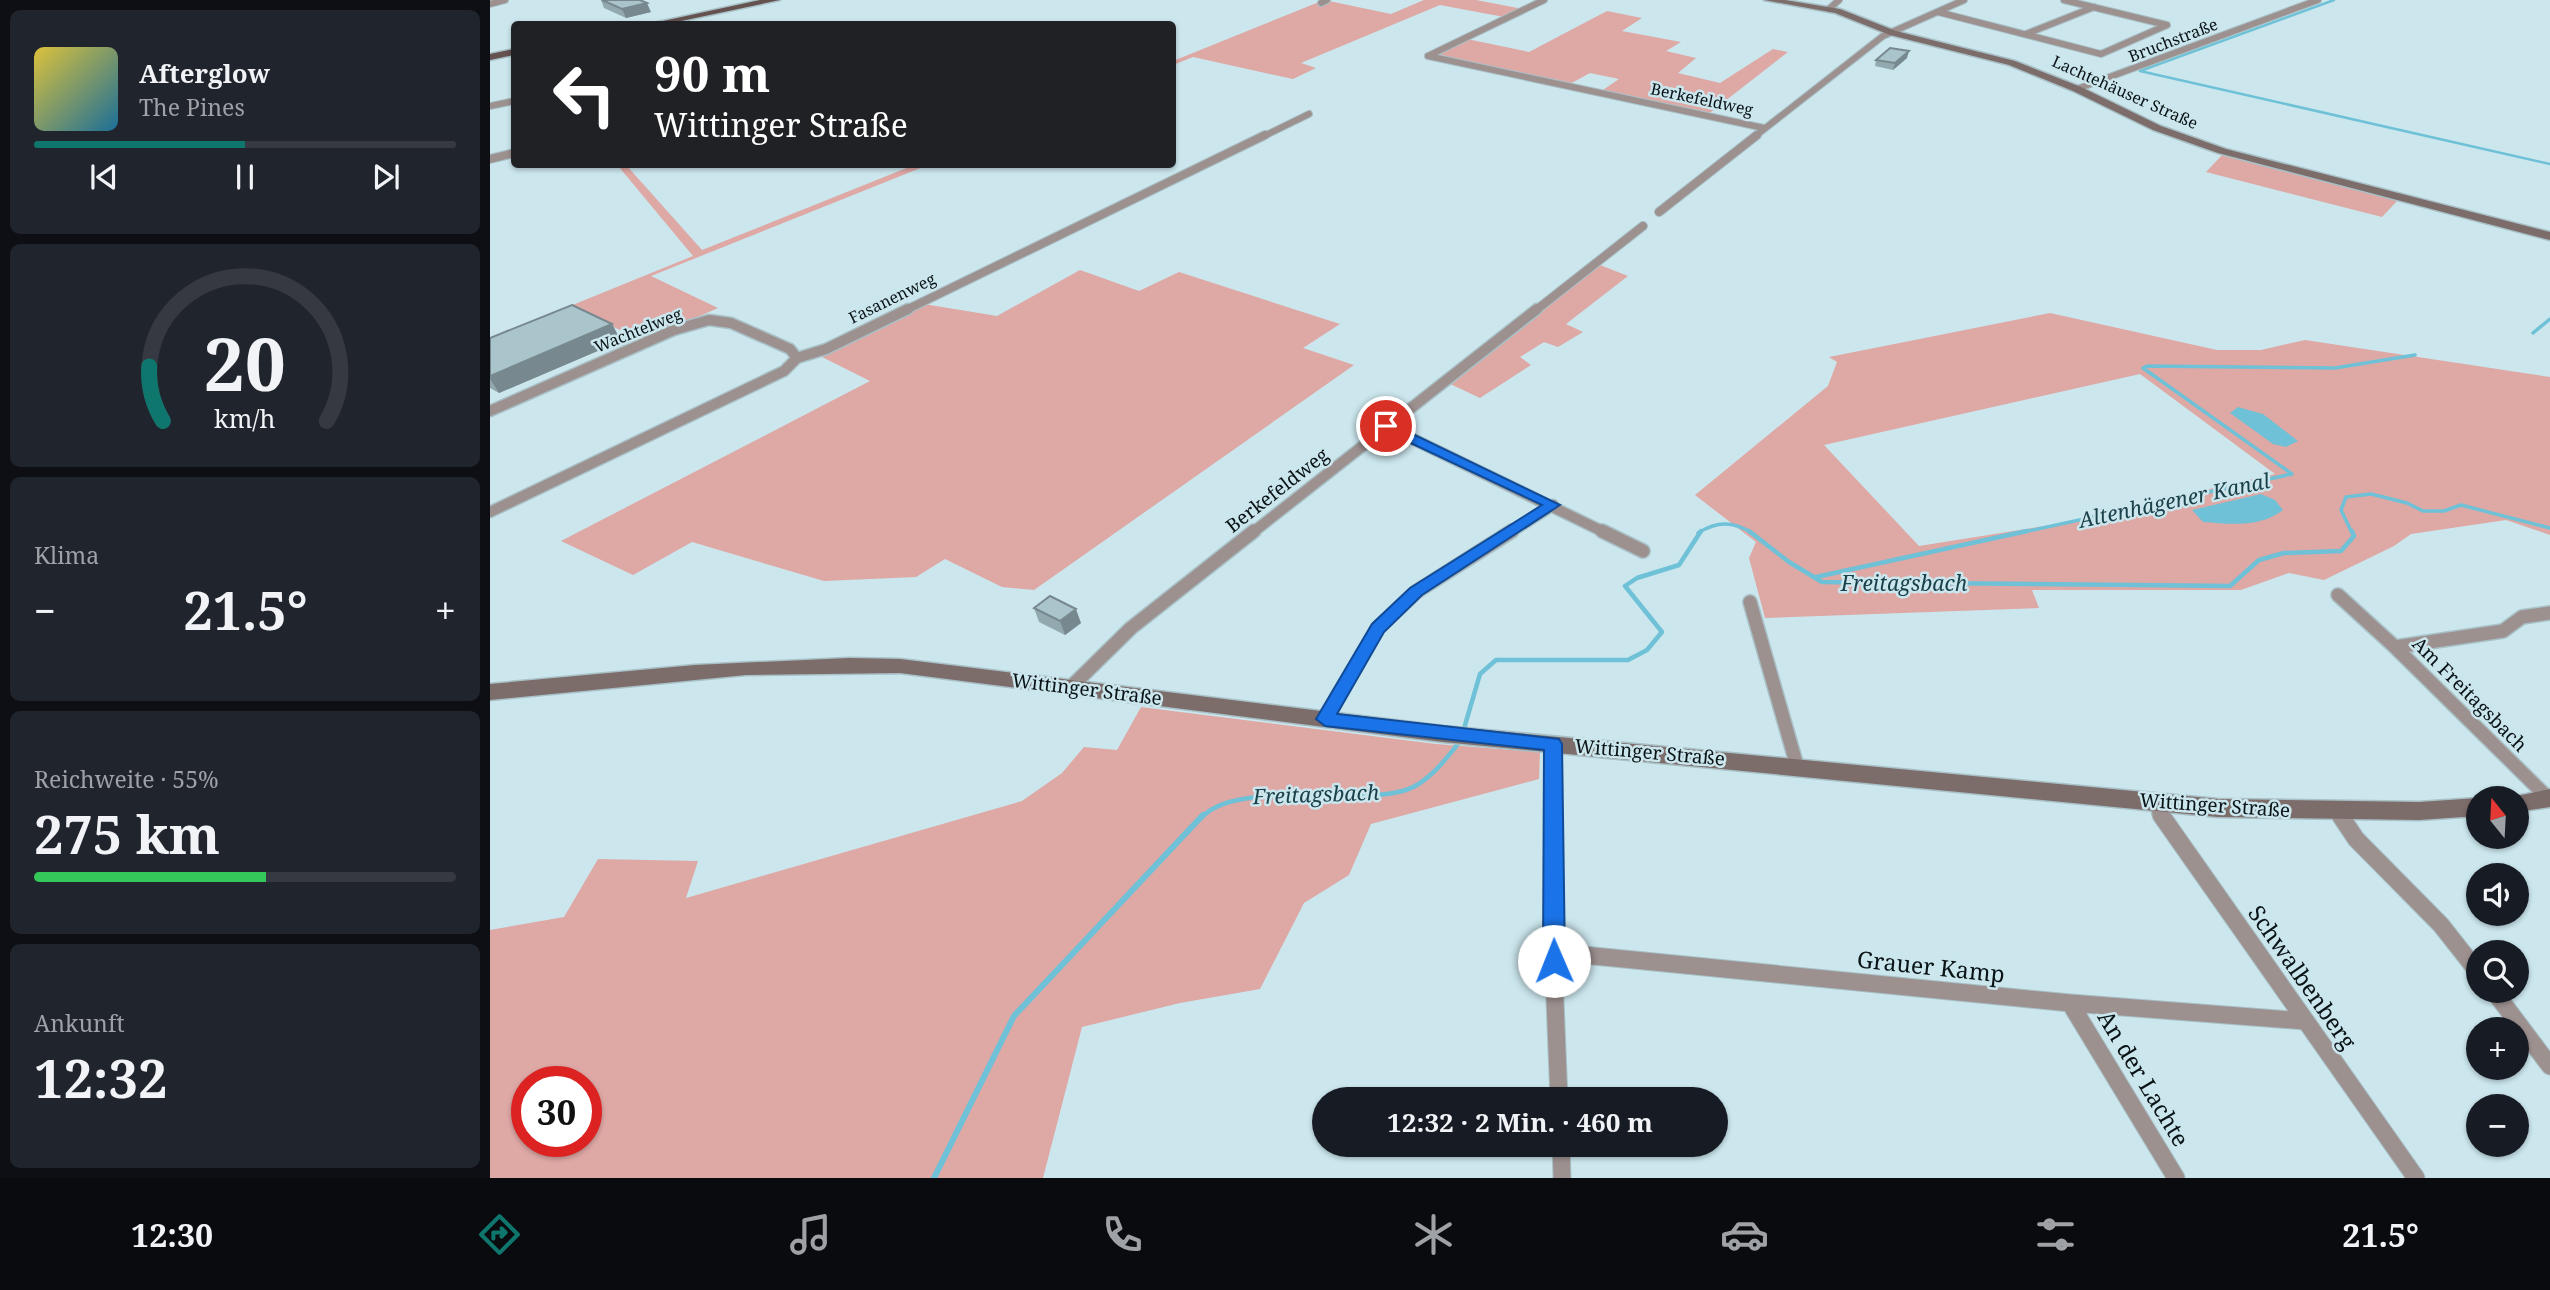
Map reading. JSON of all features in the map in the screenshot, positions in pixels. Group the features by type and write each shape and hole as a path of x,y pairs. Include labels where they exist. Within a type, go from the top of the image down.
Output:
{"main road":[{"path":"669,21 775,0"},
{"name":"Lachtehäuser Straße","path":"1768,0 1829,9 1893,33 2012,63 2077,89 2157,128 2221,151 2550,236"},
{"path":"490,57 511,53"},
{"name":"Wittinger Straße","path":"490,692 826,663 900,666 1443,734 2218,808 2337,811 2466,807"},
{"path":"2529,801 2549,798"}],"street":[{"path":"490,4 505,0"},
{"name":"Berkefeldweg","path":"1544,0 1428,55 1764,128"},
{"path":"1829,9 1839,0"},
{"name":"Berkefeldweg","path":"1659,212 1857,56 1893,33 1964,0"},
{"path":"1938,12 2101,54 2167,25 2064,0"},
{"name":"Bruchstraße","path":"2077,89 2318,0"},
{"path":"2026,35 2094,7"},
{"path":"490,106 511,102"},
{"name":"Fasanenweg","path":"490,512 784,370 797,358 826,349 1309,114"},
{"path":"490,159 511,154"},
{"name":"Berkefeldweg","path":"1072,686 1131,628 1643,226"},
{"name":"Wachtelweg","path":"490,411 674,330 709,320 731,323 790,349 797,358"},
{"path":"1386,426 1643,551"},
{"path":"1325,719 1378,628 1416,592 1553,505"},
{"name":"Am Freitagsbach","path":"2338,595 2549,798"},
{"path":"1750,602 1797,766"},
{"name":"Am Freitagsbach","path":"2395,647 2503,631 2522,617 2550,613"},
{"path":"1553,744 1553,952 1559,1087"},
{"name":"Schwalbenberg","path":"2155,802 2165,825 2416,1178"},
{"path":"2337,811 2356,839 2441,925 2466,956"},
{"name":"Grauer Kamp","path":"1553,952 2070,1003 2305,1021"},
{"name":"An der Lachte","path":"2070,1003 2176,1178"},
{"path":"2503,1003 2550,1066"},
{"path":"1561,1157 1562,1178"}],"shaded area":[{"path":"1324,0 1391,14 1424,0 1476,0 1523,9 1504,17 1440,5 1301,63 1316,68 1293,79 1193,57 1176,64 1176,60"},
{"path":"1607,11 1642,18 1622,31 1681,42 1666,51 1696,58 1678,73 1720,83 1773,49 1788,52 1707,115 1600,92 1619,79 1590,73 1568,85 1434,55 1467,39 1529,52"},
{"path":"2223,154 2398,200 2382,217 2206,172"},
{"path":"620,168 629,168 702,250 907,168 921,168 651,276 718,308 643,341 570,306 693,256"},
{"path":"1600,265 1628,276 1566,324 1583,332 1558,347 1544,342 1520,357 1531,365 1480,398 1446,382"},
{"path":"1080,270 1139,291 1179,272 1340,324 1303,348 1354,365 1034,590 1002,587 945,559 916,577 824,581 692,542 633,575 561,541 870,381 818,355 924,304 997,316"},
{"path":"2050,313 2217,350 2261,350 2305,340 2550,377 2550,535 2506,520 2411,534 2394,546 2324,580 2289,573 2241,590 2032,590 2039,608 1765,618 1749,558 1756,542 1695,495 1828,386 1837,362 1829,357","holes":["2140,374 2275,474 2057,524 1919,546 1824,445"]},
{"path":"1141,707 1436,744 1540,752 1539,779 1371,824 1349,875 1304,903 1260,989 1180,1003 1082,1027 1043,1178 490,1178 490,930 564,917 598,859 698,861 686,898 1022,801 1062,773 1084,747 1117,750"}],"water":[{"path":"2238,407 2263,414 2298,441 2286,447 2273,444 2230,413"},
{"path":"2261,494 2275,500 2283,510 2265,520 2234,524 2203,522 2192,510"}],"building":[{"path":"602,0 640,0 647,3 622,9"},
{"path":"1890,48 1909,51 1895,63 1876,60"},
{"path":"572,305 612,324 490,376 490,338"},
{"path":"1050,596 1076,609 1060,621 1034,608"}],"waterway":[{"name":"Altenhägener Kanal","path":"2334,0 2140,71 2550,164"},
{"name":"Altenhägener Kanal","path":"2533,333 2550,319"},
{"name":"Altenhägener Kanal","path":"2019,533 2292,474 2143,368 2147,366 2335,368 2415,355"},
{"name":"Freitagsbach","path":"2352,533 2341,510 2346,497 2371,494 2407,503 2423,511 2444,511 2461,505 2550,528"},
{"name":"Freitagsbach","path":"1701,532 1725,524 1738,526 1751,532"},
{"name":"Altenhägener Kanal","path":"1816,577 2027,531"},
{"name":"Freitagsbach","path":"1751,532 1789,562 1822,582 2230,586 2259,560 2284,553 2341,551 2354,536 2352,531"},
{"name":"Freitagsbach","path":"1463,732 1480,674 1496,660 1628,660 1647,650 1662,632 1625,586 1637,578 1679,565 1701,532"},
{"name":"Freitagsbach","path":"1202,817 1219,806 1241,799 1268,796 1356,796 1406,790 1429,776 1461,740"},
{"name":"Freitagsbach","path":"934,1178 1014,1016 1203,815"}],"route":[{"path":"1386,426 1553,505 1416,592 1378,628 1325,719 1553,744 1554,961"}]}
